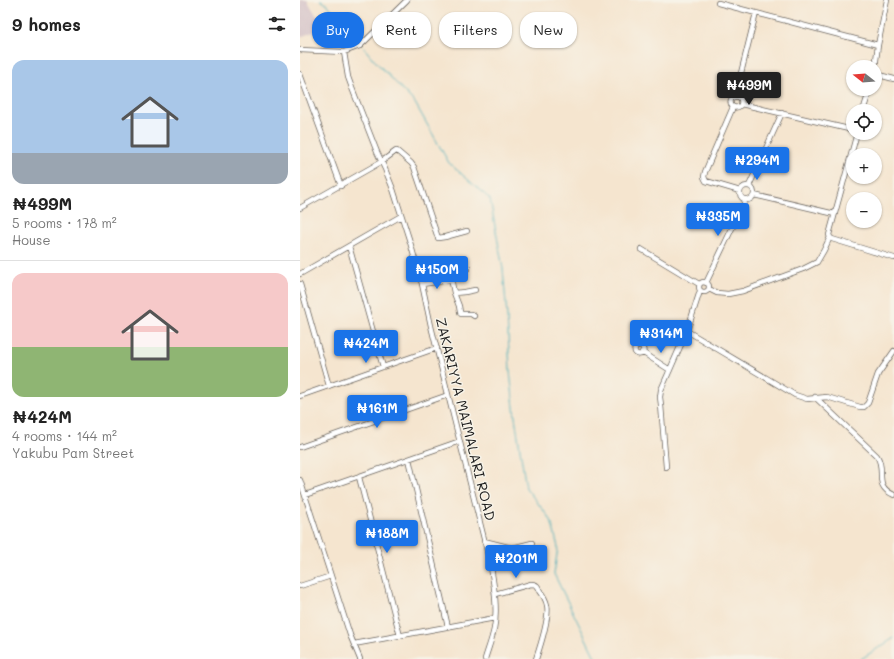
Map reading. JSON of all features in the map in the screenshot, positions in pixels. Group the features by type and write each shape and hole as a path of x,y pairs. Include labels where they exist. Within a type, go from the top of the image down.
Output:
{"street":[{"path":"300,50 344,52 360,46 407,0"},
{"path":"876,60 887,0"},
{"path":"718,3 878,46"},
{"path":"733,107 730,104 730,101 735,97 756,13"},
{"name":"ZAKARIYYA MAIMALARI ROAD","path":"344,52 348,77 393,189 422,284 491,567 495,594 495,618 494,628 485,659"},
{"path":"300,74 340,186"},
{"path":"882,75 894,78"},
{"path":"735,97 741,100 741,104"},
{"path":"733,107 739,107 741,104"},
{"path":"741,104 846,128"},
{"path":"733,107 704,177 706,180 740,191"},
{"path":"740,191 743,187 748,186 782,113"},
{"path":"706,282 709,289 718,293 735,293 803,269 817,262 830,237 829,235 855,140"},
{"path":"300,208 381,162 397,151 411,163 416,172 438,238 467,231"},
{"path":"748,186 753,189 754,195"},
{"path":"740,191 742,198 751,199 754,195"},
{"path":"754,195 835,214"},
{"path":"706,282 746,199"},
{"path":"300,274 401,216"},
{"path":"830,237 832,239 894,258"},
{"path":"349,246 383,367"},
{"path":"641,249 699,284"},
{"path":"422,284 450,280 459,269 468,268"},
{"path":"450,280 461,314 472,314 474,316"},
{"path":"699,284 706,282"},
{"path":"300,284 329,386"},
{"path":"666,467 660,396 687,331 700,291 698,287 699,284"},
{"path":"700,291 704,293 709,289"},
{"path":"454,293 475,290"},
{"path":"687,331 795,395 806,399 827,397 860,407 864,407 868,403 878,374 894,351"},
{"path":"300,396 437,348"},
{"path":"642,352 670,370"},
{"path":"300,447 448,395"},
{"path":"815,398 878,456 881,463 881,482 884,489 894,495"},
{"path":"305,495 460,441"},
{"path":"409,459 448,627"},
{"path":"359,477 400,636"},
{"path":"300,480 360,659"},
{"path":"484,541 512,548 532,543"},
{"path":"300,586 331,576"},
{"path":"495,594 531,584 538,586 548,608 544,632 536,659"},
{"path":"354,644 495,618"}],"shaded area":[{"path":"300,0 307,0 314,12 312,12 312,32 300,37"}],"waterway":[{"path":"321,0 334,12"},
{"path":"364,48 415,103 449,163 490,199 503,269 510,371 515,417 526,488 551,520 558,547 554,574 596,659"},
{"path":"861,659 894,638"}]}
